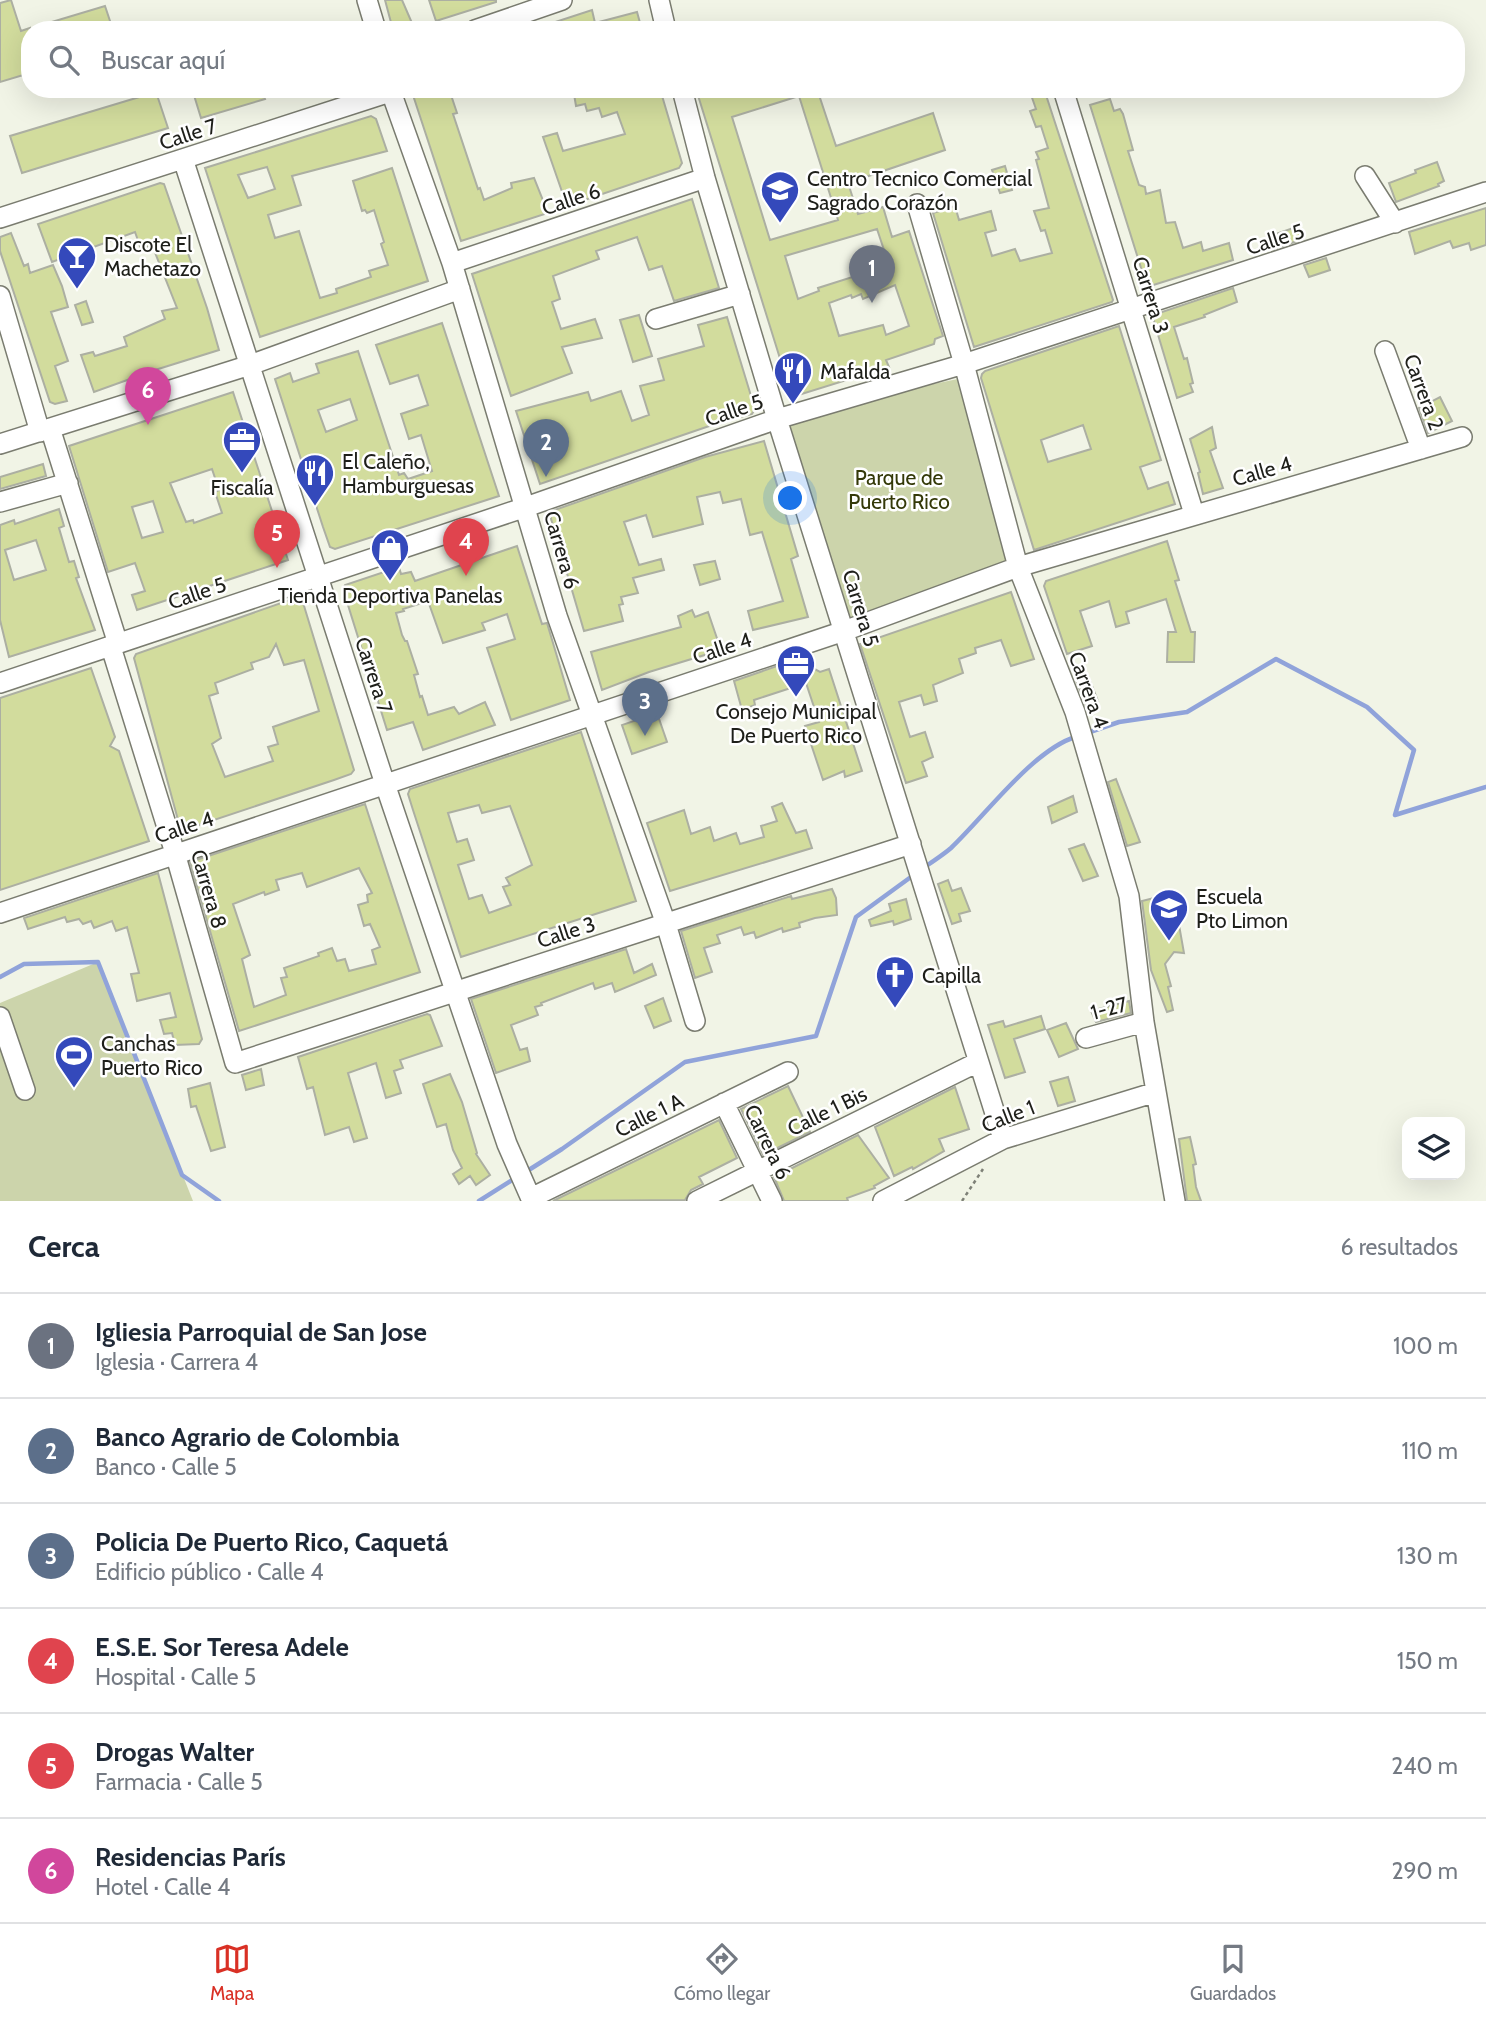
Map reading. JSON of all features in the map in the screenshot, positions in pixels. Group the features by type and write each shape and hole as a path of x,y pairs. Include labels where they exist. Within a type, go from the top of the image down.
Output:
{"street":[{"path":"367,0 373,21"},
{"path":"501,21 562,0"},
{"path":"659,0 664,21"},
{"name":"Calle 7","path":"0,218 369,98"},
{"name":"Carrera 6","path":"393,98 452,263 558,616 666,924 695,1021"},
{"name":"Carrera 5","path":"684,98 705,178 777,419 1003,1139"},
{"name":"Carrera 3","path":"1066,98 1194,514"},
{"name":"Carrera 7","path":"183,159 385,784 507,1144 529,1195"},
{"path":"1365,176 1395,223"},
{"name":"Calle 6","path":"452,263 705,178"},
{"name":"Calle 5","path":"0,683 526,507 777,419 964,364 1133,310 1486,192"},
{"name":"Carrera 4","path":"917,204 964,364 1018,567 1075,712 1129,896 1144,1022 1175,1201"},
{"path":"0,444 250,365 460,289"},
{"path":"656,319 740,294"},
{"name":"Carrera 8","path":"0,296 45,430 68,483 235,1063"},
{"name":"Carrera 2","path":"1385,351 1421,449"},
{"name":"Calle 4","path":"0,913 844,631 1018,567 1462,437"},
{"path":"0,502 68,483"},
{"name":"Calle 3","path":"235,1063 666,924 913,852"},
{"path":"0,1017 25,1090"},
{"name":"1-27","path":"1086,1038 1144,1022"},
{"name":"Calle 1 Bis","path":"697,1201 978,1062"},
{"name":"Calle 1 A","path":"529,1195 788,1072"},
{"name":"Calle 1","path":"883,1201 1003,1139 1156,1092"},
{"name":"Carrera 6","path":"724,1103 772,1201"}],"green space":[{"name":"Parque de Puerto Rico","path":"958,379 1018,567 848,627 786,424 884,394"},
{"name":"Canchas Puerto Rico","path":"98,962 193,1201 0,1201 0,1003"}],"building":[{"path":"11,0 21,31 21,76 0,82 0,3"},
{"path":"385,0 402,0 411,21 391,21"},
{"path":"429,0 496,0 496,2 436,21"},
{"path":"105,6 110,21 55,21"},
{"path":"592,10 595,21 558,21"},
{"path":"637,12 640,21 603,21"},
{"path":"136,98 158,98 168,128 22,173 10,136"},
{"path":"195,98 265,99 201,118"},
{"path":"414,98 452,98 457,113 453,114 484,200 512,188 511,183 534,178 548,213 461,241"},
{"path":"575,98 663,98 682,163 679,168 567,206 543,137 557,133 563,151 625,134 617,112 602,117 599,108 587,111 585,104 576,106"},
{"path":"699,98 793,98 732,117 770,240 838,220 800,98 820,98 836,146 933,113 945,150 848,183 858,214 883,207 892,237 909,231 943,336 935,339 934,344 886,360 889,367 862,373 863,375 792,397","holes":["877,229 888,262 818,288 819,291 798,299 785,256","895,285 909,326 886,335 883,325 839,336 829,303 851,295 852,298 861,294 863,299"]},
{"path":"1032,98 1047,98 1113,300 974,347 933,213 955,206 959,220 991,211 996,230 985,233 992,256 1015,249 1020,261 1052,253 1045,230 1041,231 1034,211 1049,208 1036,160 1039,159 1036,152 1048,148 1041,126 1036,127 1030,111 1036,109"},
{"path":"1110,99 1114,111 1120,109 1123,114 1133,150 1128,151 1139,185 1145,187 1146,194 1160,190 1166,223 1175,222 1183,248 1201,242 1203,251 1229,243 1233,260 1147,287 1090,105"},
{"path":"371,116 376,119 387,151 292,176 301,205 268,215 275,238 299,231 320,298 337,293 336,289 371,277 369,271 388,265 381,244 384,242 374,210 367,213 362,211 353,181 392,168 428,281 260,337 205,168","holes":["267,167 275,189 248,198 238,175"]},
{"path":"1437,162 1444,181 1438,184 1439,186 1396,202 1389,183"},
{"path":"1005,166 1012,190 1000,193 992,170"},
{"path":"160,183 164,184 219,350 94,392 81,355 93,352 95,356 127,346 124,337 165,319 162,311 177,308 152,245 141,249 135,232 52,262 38,224"},
{"path":"692,199 719,288 674,301 662,266 649,270 637,237 596,251 599,259 553,276 560,299 552,302 561,329 595,319 602,338 562,347 572,373 511,396 472,274"},
{"path":"1486,208 1486,245 1471,250 1469,243 1453,248 1450,241 1415,254 1409,232"},
{"path":"1299,226 1303,239 1274,249 1270,236"},
{"path":"11,233 24,266 28,264 30,273 53,265 62,286 68,307 51,312 68,361 55,366 67,401 55,404 50,402 0,251 0,237"},
{"path":"1326,258 1330,270 1309,277 1304,265"},
{"path":"1233,288 1237,302 1204,315 1205,317 1174,327 1184,359 1187,358 1193,383 1190,384 1193,392 1177,398 1153,318 1156,314"},
{"path":"86,301 93,322 82,325 75,305"},
{"path":"639,315 652,356 633,362 620,320"},
{"path":"727,317 755,409 752,414 721,422 540,484 516,411 588,392 591,401 621,391 632,421 649,415 640,386 664,380 658,359 704,346 698,325"},
{"path":"442,323 499,496 335,549 330,547 275,379 290,373 293,382 319,373 316,364 358,351 399,475 404,473 408,479 432,471 421,435 409,439 401,414 428,405 418,375 390,384 376,345","holes":["350,399 357,420 326,432 318,410"]},
{"path":"1119,326 1161,460 1140,467 1148,489 1168,482 1175,504 1034,550 981,378 985,371","holes":["1083,425 1091,449 1048,462 1041,440"]},
{"path":"233,392 288,560 137,610 132,595 145,591 135,563 108,572 69,446","holes":["212,469 219,490 215,492 222,513 194,523 193,520 186,522 170,483","153,501 163,532 142,538 132,507"]},
{"path":"1440,397 1452,421 1428,433 1419,408"},
{"path":"1212,427 1216,448 1210,451 1223,488 1203,494 1198,473 1200,472 1190,439"},
{"path":"764,441 798,556 791,559 808,617 753,630 748,611 783,601 762,532 750,535 741,499 723,503 720,492 697,497 703,524 653,537 646,515 624,522 639,565 661,559 664,570 633,578 638,593 621,597 623,604 619,605 623,621 584,631 549,512 705,457"},
{"path":"43,464 46,476 0,489 0,477"},
{"path":"59,509 64,526 59,528 69,562 74,561 79,577 76,578 95,630 9,657 0,620 0,525 14,520 15,524","holes":["36,540 46,570 14,580 5,550"]},
{"path":"1167,541 1179,580 1175,581 1191,632 1195,632 1194,662 1167,662 1168,632 1176,632 1166,599 1126,612 1129,623 1116,627 1109,601 1080,611 1092,646 1067,654 1044,586 1046,581"},
{"path":"517,546 542,624 547,623 570,700 511,720 487,648 515,639 507,614 482,623 485,630 443,643 428,601 396,613 418,674 414,675 428,715 454,707 459,714 485,702 495,725 423,750 413,722 387,730 343,589 345,585 399,567 401,574 411,572 415,581"},
{"path":"715,561 720,579 700,585 694,565"},
{"path":"1011,592 1034,659 1011,666 1001,640 975,648 976,653 959,659 963,673 933,685 937,701 924,705 921,695 899,702 910,737 925,732 933,757 922,762 927,776 906,783 860,644"},
{"path":"301,596 354,770 351,774 334,780 181,831 134,658 136,654","holes":["276,644 284,665 304,660 319,711 273,727 278,744 268,747 273,761 225,777 212,744 221,738 209,696 218,693 215,683 253,669 251,663 269,657"]},
{"path":"692,610 695,617 708,612 721,650 602,690 591,652 681,627 678,616"},
{"path":"806,656 809,666 820,672 829,669 862,771 845,777 844,771 823,780 805,726 819,722 806,683 754,700 755,705 742,710 734,681"},
{"path":"91,668 115,737 110,746 119,751 149,841 0,890 0,698"},
{"path":"1088,676 1098,701 1086,706 1076,680"},
{"path":"657,713 667,742 632,754 622,725"},
{"path":"581,732 636,901 461,957 408,794 410,789","holes":["479,805 482,813 510,806 532,865 506,878 510,885 503,887 511,905 489,913 482,895 469,899 458,865 474,860 467,839 457,842 448,813"]},
{"path":"1116,779 1140,842 1127,846 1108,782"},
{"path":"1073,796 1077,812 1052,823 1048,807"},
{"path":"782,803 796,833 806,830 812,848 670,891 647,823 684,810 691,834 710,827 714,841 736,833 740,844 764,837 761,826 777,821 772,807"},
{"path":"365,804 420,972 239,1031 190,862","holes":["359,868 372,893 367,895 368,902 358,905 364,926 370,924 380,947 372,950 376,964 349,971 345,959 337,961 332,948 318,953 319,956 284,968 287,977 281,978 286,995 254,1007 242,959 250,955 233,904 264,892 265,895 279,890 276,880 302,873 307,887"]},
{"path":"1084,844 1098,876 1083,881 1069,849"},
{"path":"158,873 202,1039 199,1044 175,1045 172,1033 164,1034 160,1020 176,1017 170,993 137,1001 131,974 139,973 127,927 116,931 112,921 94,928 91,921 83,924 79,919 67,922 65,917 28,929 24,918"},
{"path":"948,880 952,891 961,888 970,911 959,914 961,921 952,924 938,884"},
{"path":"832,889 836,898 837,915 815,918 799,923 800,927 783,932 782,928 756,938 754,932 744,935 741,927 717,935 720,943 704,948 712,972 695,978 681,931 791,896 792,899"},
{"path":"1158,897 1160,912 1176,908 1184,953 1174,952 1165,964 1171,986 1168,987 1173,1010 1167,1012 1151,970 1142,901"},
{"path":"906,899 911,919 894,925 893,921 871,926 869,920 891,911 889,904"},
{"path":"626,949 634,973 652,964 656,975 615,992 612,983 595,989 593,983 541,1003 542,1005 535,1007 538,1015 511,1025 520,1050 527,1048 530,1061 496,1073 471,999"},
{"path":"663,998 671,1021 654,1028 645,1006"},
{"path":"1129,1001 1131,1013 1096,1022 1091,1011"},
{"path":"430,1015 442,1046 400,1060 403,1068 394,1071 401,1093 386,1098 376,1063 348,1073 367,1138 354,1142 349,1127 325,1135 313,1087 307,1089 298,1057"},
{"path":"1041,1016 1045,1029 1014,1039 1025,1072 1005,1078 988,1025 1003,1021 1005,1027"},
{"path":"1066,1023 1078,1049 1059,1057 1047,1030"},
{"path":"261,1069 264,1085 246,1090 242,1075"},
{"path":"450,1074 462,1102 476,1154 490,1175 476,1185 470,1176 459,1184 453,1174 462,1168 453,1150 446,1124 437,1127 423,1084"},
{"path":"1068,1077 1075,1101 1058,1106 1050,1082"},
{"path":"210,1083 225,1147 211,1151 196,1106 191,1107 188,1089"},
{"path":"788,1086 810,1132 763,1155 741,1109"},
{"path":"955,1087 969,1129 939,1139 944,1151 913,1169 912,1167 894,1176 875,1127"},
{"path":"719,1120 737,1158 699,1177 703,1184 691,1190 685,1200 553,1201"},
{"path":"858,1135 889,1178 874,1186 875,1188 847,1198 848,1201 784,1201 774,1177"},
{"path":"1190,1137 1196,1164 1193,1165 1196,1187 1201,1201 1187,1201 1179,1139"}],"waterway":[{"path":"1087,733 1119,722 1187,712 1276,659 1367,707 1414,750 1395,815 1486,787"},
{"path":"925,867 951,848 1042,756 1075,737"},
{"path":"524,1173 685,1062 816,1036 856,917 915,874"},
{"path":"0,977 24,964 98,962 182,1175 219,1201"},
{"path":"479,1201 517,1177"}],"place":[{"name":"Centro Tecnico Comercial Sagrado Corazón","path":"780,224"},
{"name":"Discote El Machetazo","path":"77,290"},
{"name":"Igliesia Parroquial de San Jose","path":"872,303"},
{"name":"Mafalda","path":"793,405"},
{"name":"Residencias París","path":"148,425"},
{"name":"Fiscalía","path":"242,474"},
{"name":"Banco Agrario de Colombia","path":"546,477"},
{"name":"El Caleño, Hamburguesas","path":"315,507"},
{"name":"Drogas Walter","path":"277,568"},
{"name":"E.S.E. Sor Teresa Adele","path":"466,576"},
{"name":"Tienda Deportiva Panelas","path":"390,582"},
{"name":"Consejo Municipal De Puerto Rico","path":"796,698"},
{"name":"Policia De Puerto Rico, Caquetá","path":"645,736"},
{"name":"Escuela Pto Limon","path":"1169,942"},
{"name":"Capilla","path":"895,1009"},
{"name":"Canchas Puerto Rico","path":"74,1089"}]}
